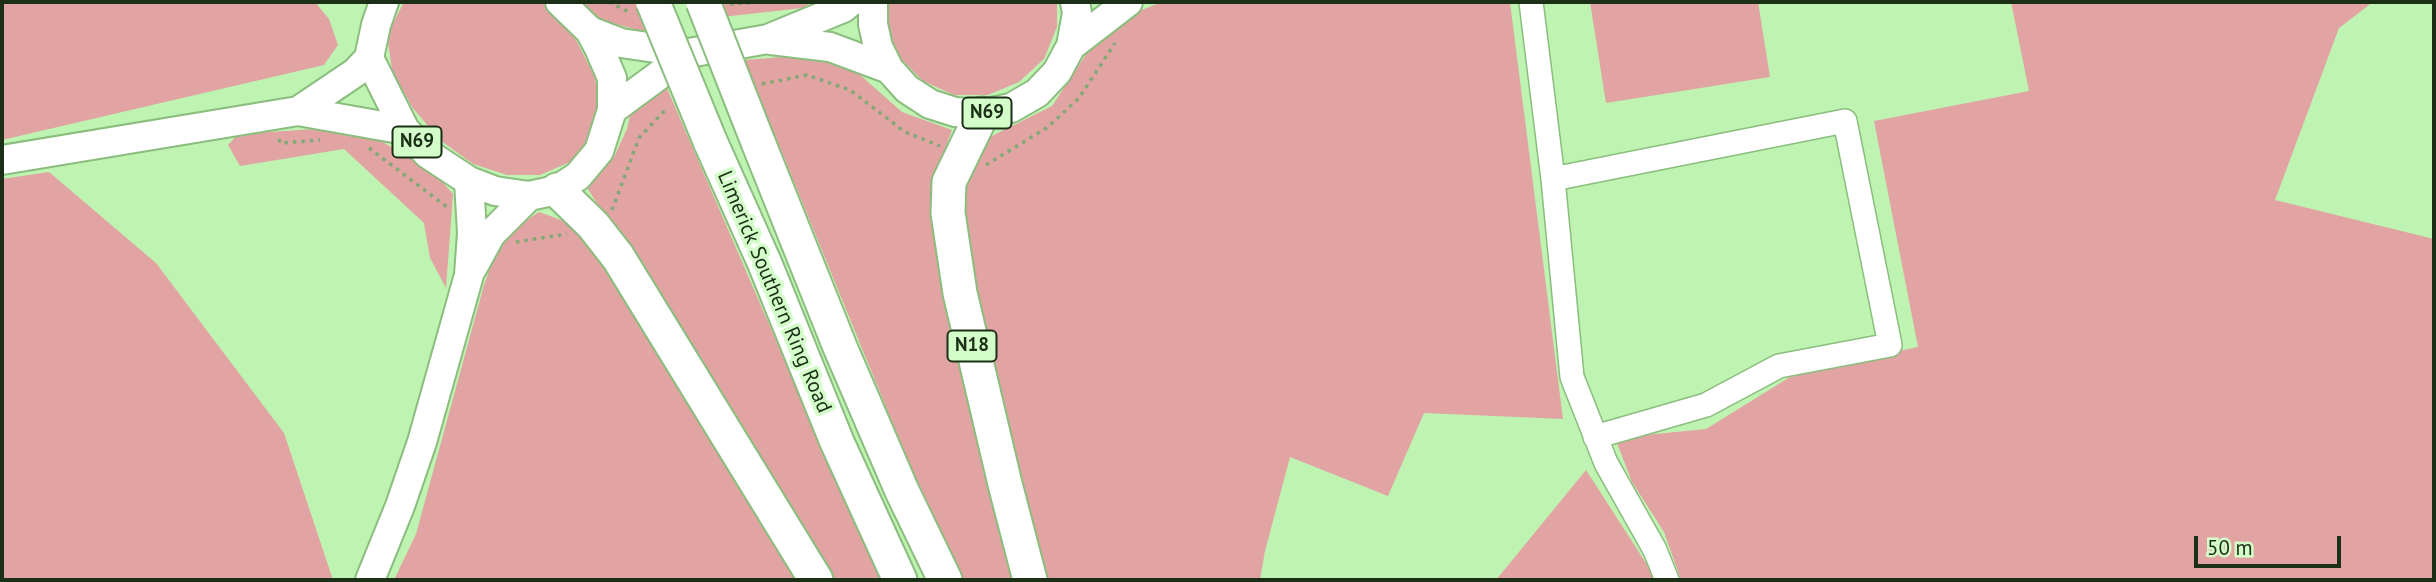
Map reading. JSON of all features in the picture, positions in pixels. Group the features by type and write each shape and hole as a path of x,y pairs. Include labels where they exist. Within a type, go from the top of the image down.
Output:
{"highway":[{"name":"Limerick Southern Ring Road","path":"653,2 710,141 765,264 837,442 900,580"},
{"name":"Limerick Southern Ring Road","path":"703,2 840,347 902,491 945,580"},
{"name":"N18","path":"982,114 949,182 948,213 960,293 1030,580"},
{"path":"543,193 593,225 618,257 816,580"}],"main road":[{"path":"369,58 384,2"},
{"name":"N69","path":"298,111 356,72 369,58 405,130 428,154 469,181 495,191 543,193 578,176 599,151 612,110 612,79 590,31 560,2"},
{"name":"N69","path":"590,31 621,43 689,53 768,39 834,13 850,2"},
{"name":"N69","path":"873,2 873,24 878,47 890,69 907,89 930,104 955,112 982,114 1011,108 1037,93 1057,72 1071,46 1077,13 1075,2"},
{"path":"1071,46 1128,2"},
{"name":"N69","path":"768,39 830,47 890,69"},
{"name":"N69","path":"612,110 689,53"},
{"name":"N69","path":"2,160 298,111 405,130"},
{"path":"370,580 422,442 469,275 472,233 469,181"},
{"path":"469,275 491,234 543,193"}],"street":[{"path":"1531,2 1553,179 1572,377 1606,463 1655,550 1667,580"},
{"path":"1553,179 1845,121 1890,345 1779,366 1706,405 1595,436"}],"shaded area":[{"path":"2,2 315,2 329,19 338,45 324,65 2,140"},
{"path":"404,2 541,2 548,7 576,40 595,77 600,111 589,141 570,162 540,175 507,175 473,164 440,140 412,107 392,70 387,35"},
{"path":"583,2 635,2 645,32 601,20"},
{"path":"720,2 811,2 803,8 722,17"},
{"path":"887,2 1057,2 1057,27 1044,59 1019,82 988,95 954,95 923,81 899,57 886,25"},
{"path":"1162,2 1510,2 1563,419 1424,413 1388,496 1290,457 1260,580 1043,580 961,231 959,180 990,137 1052,106 1087,53 1121,18"},
{"path":"1590,2 1758,2 1770,77 1606,103"},
{"path":"2011,2 2373,2 2339,28 2275,200 2434,239 2434,580 1681,580 1664,532 1632,482 1615,438 1706,429 1798,372 1918,347 1874,121 2029,91"},
{"path":"808,55 850,66 902,112 952,130 931,187 944,290 1015,580 964,580 933,522 744,60"},
{"path":"666,86 839,486 886,580 834,580 586,186 614,157 627,129 631,111"},
{"path":"345,127 377,139 431,169 453,194 446,288 430,258 424,223 344,149 240,166 228,145 238,134"},
{"path":"49,172 156,263 284,433 333,580 2,580 2,179"},
{"path":"539,212 564,221 591,246 805,580 394,580 416,534 484,285 495,255 518,226"},
{"path":"1586,470 1657,580 1496,580"}]}
